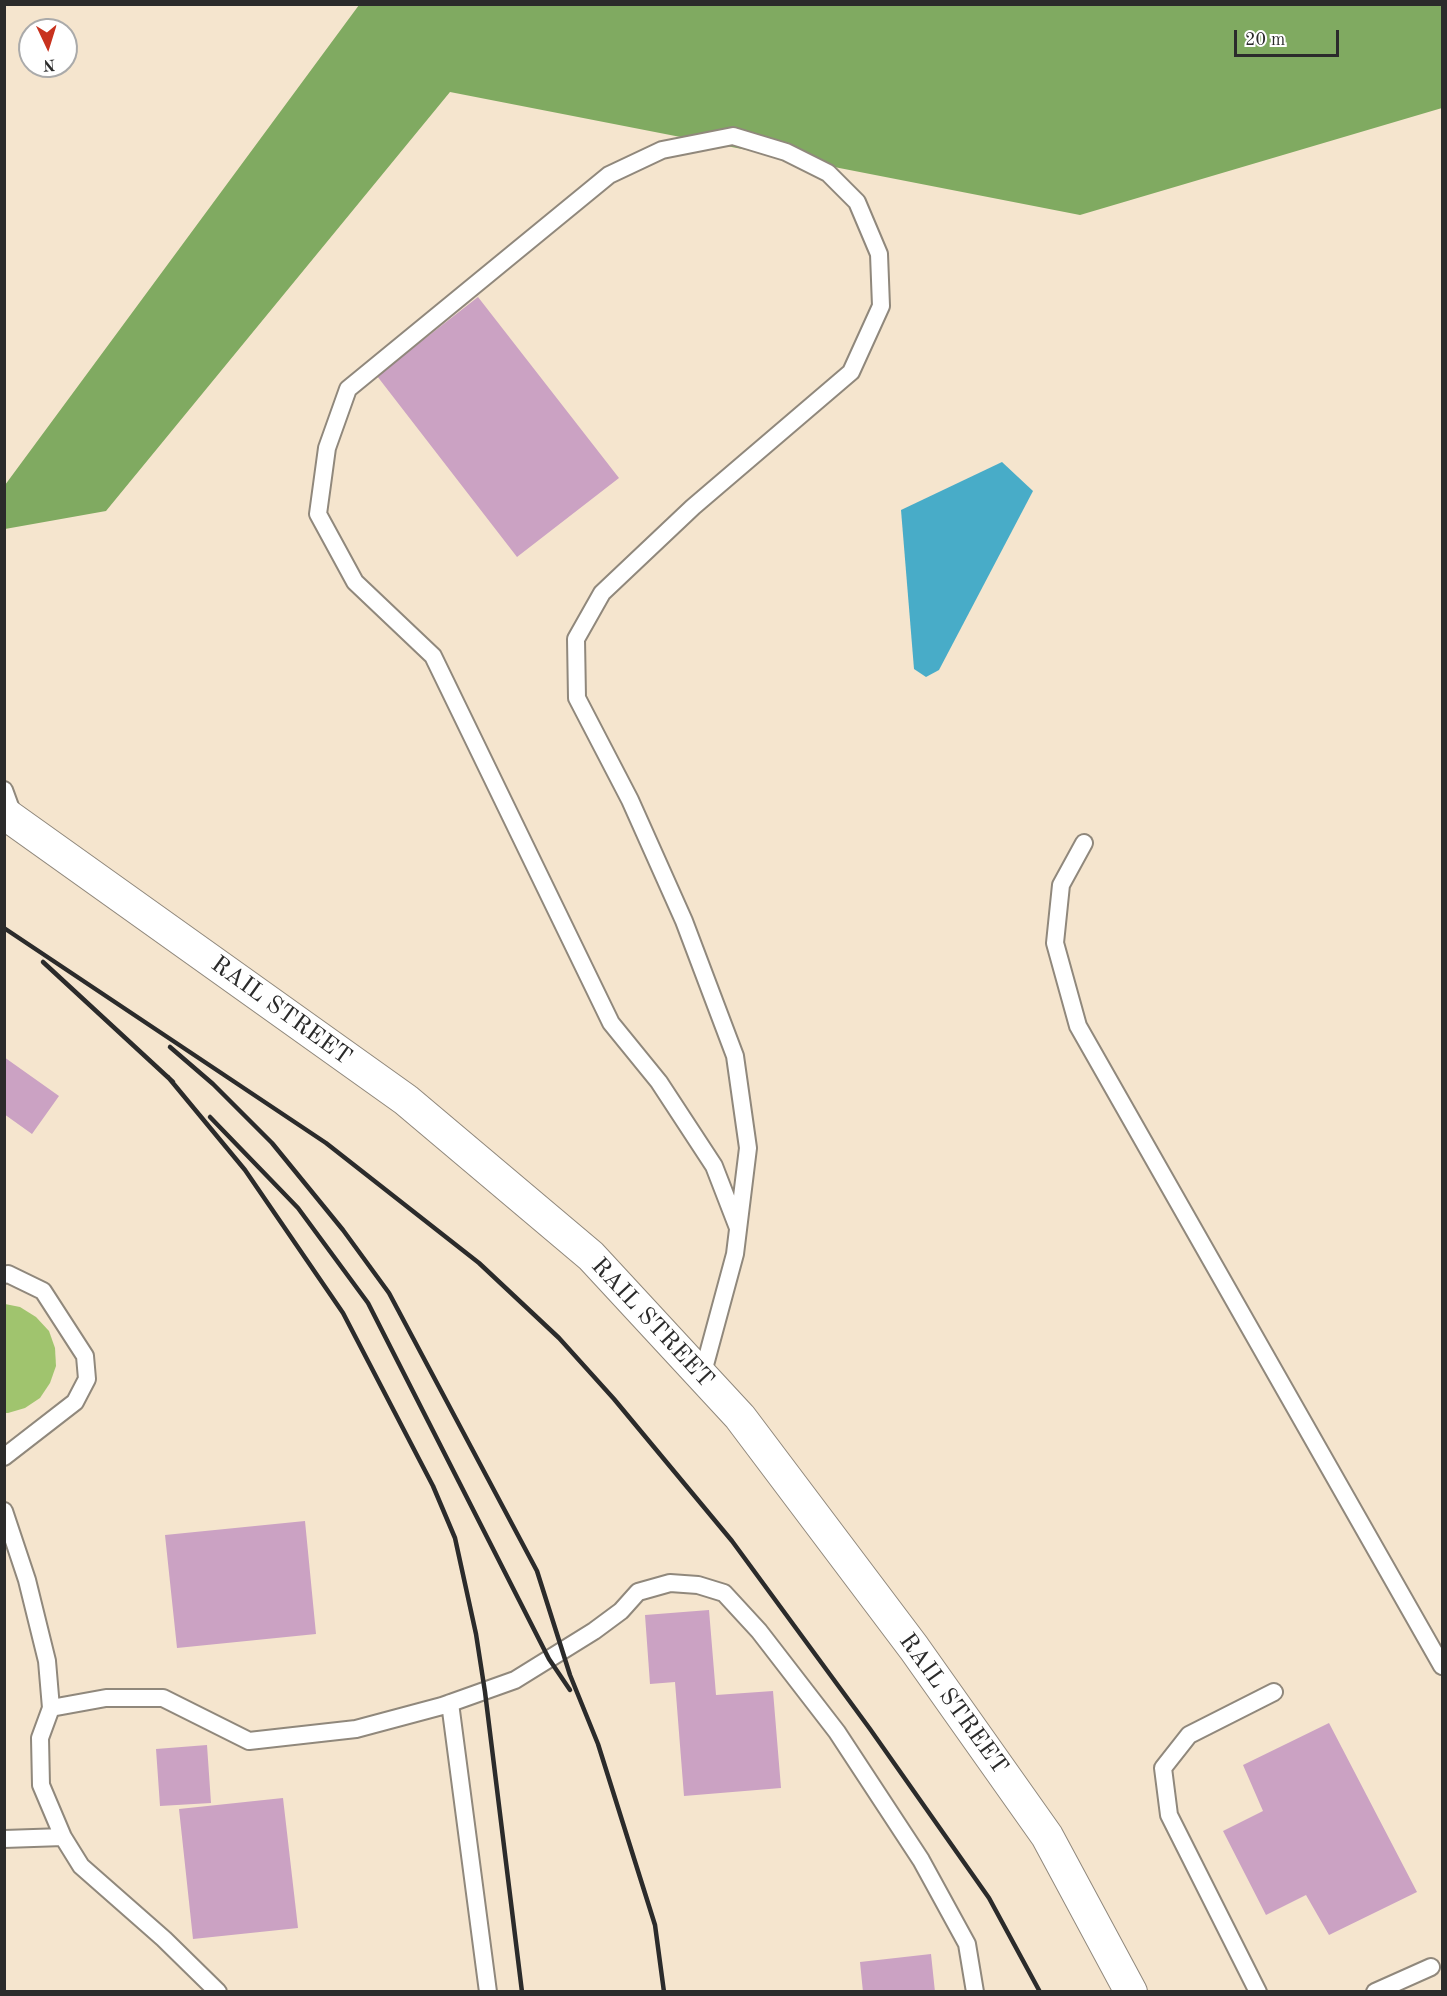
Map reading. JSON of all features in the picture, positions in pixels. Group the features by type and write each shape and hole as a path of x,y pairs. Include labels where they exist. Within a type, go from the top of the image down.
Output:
{"street":[{"name":"RAIL STREET","path":"10,817 406,1100 591,1256 740,1417 914,1648 1047,1836 1131,1992"}],"lane":[{"path":"702,1376 735,1254 748,1148 735,1056 684,921 630,800 578,698 576,639 602,593 693,507 851,372 881,306 879,254 857,202 828,173 786,152 734,136 662,150 609,175 348,389 327,448 318,514 355,582 433,656 611,1023 659,1082 714,1166 738,1228"},
{"path":"4,790 10,817"},
{"path":"1084,843 1061,885 1055,943 1078,1026 1443,1666"},
{"path":"4,1275 8,1274 43,1291 85,1356 87,1379 75,1402 4,1457"},
{"path":"4,1511 27,1580 47,1661 51,1707 40,1738 41,1785 63,1837 81,1866 164,1939 218,1992"},
{"path":"51,1707 106,1698 163,1698 249,1741 356,1729 450,1703 514,1680 594,1631 621,1611 638,1592 670,1583 698,1585 724,1593 759,1631 837,1731 921,1860 967,1944 975,1992"},
{"path":"1258,1992 1169,1815 1163,1768 1189,1735 1274,1692"},
{"path":"450,1703 488,1992"},
{"path":"4,1839 63,1837"},
{"path":"1375,1992 1431,1967"}],"green space":[{"path":"359,5 1442,5 1442,108 1080,215 450,92 106,511 5,529 5,485"},
{"path":"5,1304 20,1307 36,1317 49,1331 55,1348 56,1366 50,1383 40,1398 25,1408 8,1413 4,1413"}],"water":[{"path":"1002,462 1033,491 939,670 926,677 914,669 901,510"}],"building":[{"path":"478,297 619,478 517,557 377,376"},
{"path":"4,1057 59,1096 32,1134 4,1114"},
{"path":"305,1521 316,1634 177,1648 165,1535"},
{"path":"709,1610 716,1695 773,1691 781,1788 684,1796 675,1682 650,1684 645,1615"},
{"path":"1329,1723 1417,1892 1329,1935 1306,1895 1266,1915 1223,1831 1263,1811 1243,1765"},
{"path":"207,1745 211,1803 160,1806 156,1749"},
{"path":"283,1798 298,1928 193,1939 179,1809"},
{"path":"931,1954 935,1992 863,1992 860,1962"}],"railway":[{"path":"4,928 326,1143 479,1263 559,1338 614,1399 732,1541 870,1729 989,1898 1040,1992"},
{"path":"43,962 173,1082"},
{"path":"170,1047 213,1084 272,1143 343,1230 389,1293 537,1571 570,1675 598,1744 655,1925 664,1992"},
{"path":"168,1077 245,1170 343,1313 433,1486 455,1538 476,1634 485,1692 522,1992"},
{"path":"210,1117 298,1208 368,1303 549,1659 570,1690"}]}
